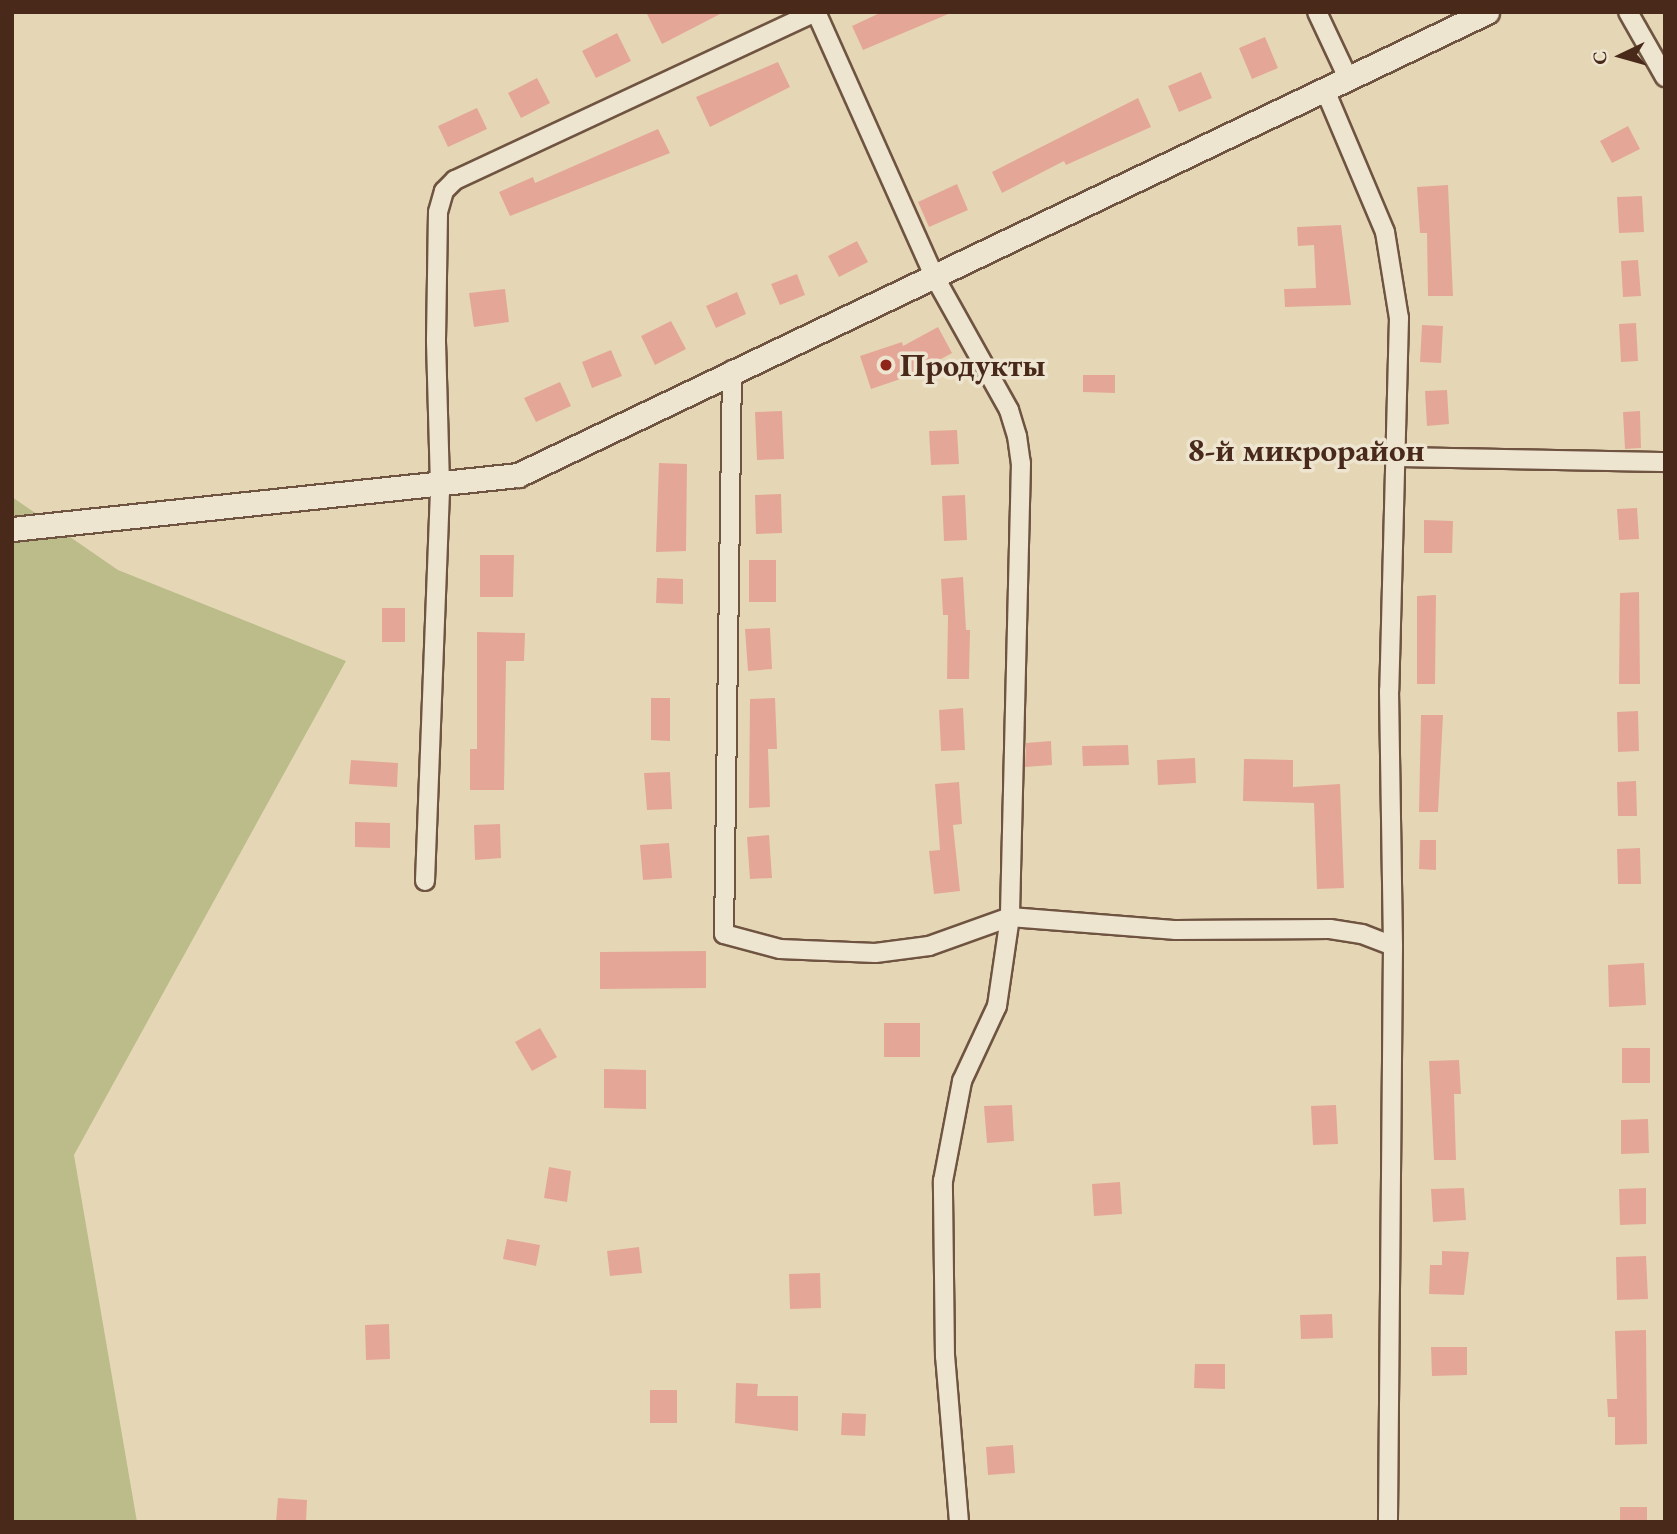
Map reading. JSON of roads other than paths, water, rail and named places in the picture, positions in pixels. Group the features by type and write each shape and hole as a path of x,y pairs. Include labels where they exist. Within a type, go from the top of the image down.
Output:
{"street":[{"path":"425,881 440,485 436,340 438,212 444,191 455,180 816,12 933,274 1009,410 1021,463 1010,917 997,1006 962,1081 943,1181 945,1357 959,1522"},
{"path":"1317,12 1348,78"},
{"path":"12,528 499,479 535,468 732,370 1487,12"},
{"path":"1628,12 1665,77"},
{"path":"1325,90 1385,232 1395,273 1399,318 1389,691 1393,946 1388,1522"},
{"path":"732,370 724,934 780,949 875,953 929,946 1010,917 1176,930 1330,929 1362,934 1393,946"},
{"path":"1395,457 1665,462"}],"place":[{"name":"Продукты","path":"886,365"}],"district":[{"name":"8-й микрорайон","path":"1306,450"}]}
